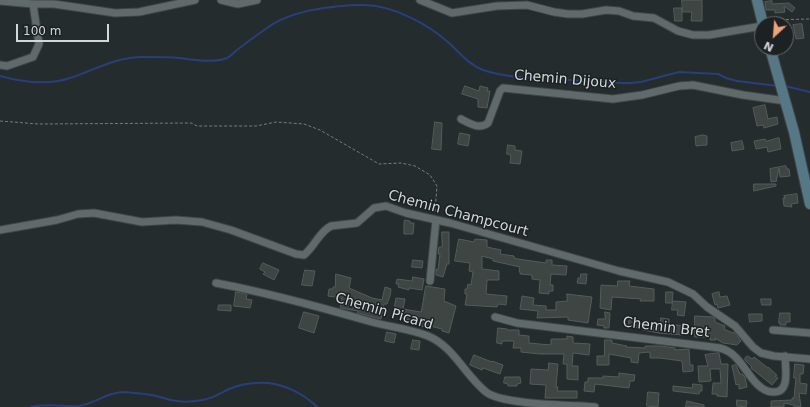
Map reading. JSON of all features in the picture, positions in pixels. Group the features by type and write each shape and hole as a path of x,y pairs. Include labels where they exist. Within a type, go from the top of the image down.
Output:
{"main road":[{"path":"757,0 760,16"},
{"path":"773,56 794,132 810,204"}],"street":[{"path":"0,1 54,4 115,13 139,12 196,0"},
{"path":"221,0 238,4 257,0"},
{"path":"420,0 452,13 497,6 527,4 554,12 568,14 582,14 606,10 619,11 633,16 654,18 678,31 694,35 709,35 754,26"},
{"path":"0,65 7,66 32,57 39,44 33,4"},
{"name":"Chemin Dijoux","path":"461,119 479,127 488,123 500,91 503,88 613,99 642,95 678,86 693,85 743,95 785,98"},
{"name":"Chemin Champcourt","path":"0,230 57,220 78,214 94,213 142,222 176,220 202,222 231,230 296,254 304,254 327,228 331,226 357,223 374,208 386,206 406,214 435,220 619,271 668,282 692,294 707,307 735,326 753,347 761,352 767,355 810,359"},
{"path":"430,281 435,220"},
{"name":"Chemin Picard","path":"216,282 261,291 426,335 433,338 446,348 486,393 500,399 595,407"},
{"name":"Chemin Bret","path":"495,317 517,323 720,348 729,351 734,355 756,384 770,392 779,391 784,385 786,379 785,356"},
{"path":"773,330 810,333"}],"path":[{"path":"794,21 810,19"},
{"path":"0,121 38,124 191,123 197,126 256,126 276,122 304,124 320,130 379,164 401,163 416,166 430,174 437,186 435,220"}],"building":[{"path":"682,0 702,0 702,21 691,21 692,12 683,12"},
{"path":"772,1 772,4 789,3 795,8 792,12 784,6 785,12 775,13 775,10 766,10 765,2"},
{"path":"674,8 682,8 682,21 675,21"},
{"path":"802,24 804,38 796,39 794,25"},
{"path":"465,86 479,91 480,86 488,88 487,91 490,91 487,108 478,107 478,99 462,94"},
{"path":"765,105 768,119 777,117 778,124 764,128 763,125 757,126 753,108"},
{"path":"435,122 442,123 441,150 432,149"},
{"path":"460,133 470,135 468,146 458,144"},
{"path":"703,135 707,136 707,145 696,146 695,137"},
{"path":"779,138 781,149 768,152 767,147 756,149 754,141 765,139 766,141"},
{"path":"742,141 744,149 732,151 731,143"},
{"path":"508,145 515,146 515,150 522,151 520,164 510,163 511,155 507,154"},
{"path":"786,166 787,169 789,169 790,176 780,177 779,168 776,178 777,181 771,182 770,169"},
{"path":"754,184 776,184 776,186 754,191"},
{"path":"797,194 798,203 791,204 792,207 784,206 784,196"},
{"path":"405,220 410,221 410,223 414,223 413,234 404,234"},
{"path":"442,232 449,232 449,264 447,264 443,277 436,275 440,254 438,254 439,247 442,247"},
{"path":"459,239 474,242 475,239 487,240 487,247 501,250 500,254 514,256 514,258 518,259 546,263 546,260 552,260 552,265 567,266 566,275 551,274 550,285 553,285 553,291 549,291 549,294 539,293 540,280 532,279 532,275 520,274 520,267 493,261 493,259 482,256 482,269 499,271 499,280 487,280 486,294 507,296 506,305 498,304 497,307 465,305 467,294 465,294 465,289 467,289 468,284 471,285 473,272 469,271 470,263 455,261"},
{"path":"413,260 423,261 422,268 412,267"},
{"path":"263,263 279,270 274,280 263,274 265,272 260,269"},
{"path":"305,270 315,271 312,286 302,285"},
{"path":"336,274 351,278 349,288 372,298 382,300 385,287 391,289 387,304 384,304 381,319 357,313 358,311 340,308 341,298 328,296 329,289 333,289 333,287 335,287"},
{"path":"581,274 587,274 586,284 577,283"},
{"path":"413,277 424,279 422,290 409,288 409,290 398,287 399,284 396,284 397,279 412,281"},
{"path":"618,281 630,281 629,286 654,289 654,301 640,301 641,299 612,297 611,310 600,308 601,285 617,286"},
{"path":"426,286 445,289 444,301 456,306 449,333 442,331 442,329 426,325 426,327 420,326 421,324 418,324 419,322 401,318 402,316 393,314 396,298 405,299 403,309 421,312"},
{"path":"236,292 247,294 246,299 252,300 250,308 234,306"},
{"path":"666,292 673,292 672,303 666,303"},
{"path":"719,292 720,297 727,296 730,305 718,308 717,304 715,305 712,294"},
{"path":"567,294 592,297 588,323 568,320 568,317 537,318 538,311 520,309 522,296 534,298 533,305 546,306 546,310 556,310 556,302 567,301"},
{"path":"761,299 771,299 771,305 762,305"},
{"path":"673,301 686,302 684,316 677,315 678,310 672,310"},
{"path":"219,305 231,305 231,311 218,310"},
{"path":"304,312 319,316 314,333 299,328"},
{"path":"605,312 610,313 609,328 604,328 604,326 597,325 598,319 605,319"},
{"path":"780,313 790,313 790,322 786,322 786,325 780,325"},
{"path":"749,314 762,314 762,321 750,322"},
{"path":"695,316 714,317 715,322 725,326 724,329 733,333 734,332 741,341 737,345 723,343 715,338 716,340 710,340 710,337 695,337"},
{"path":"661,318 669,319 669,324 684,326 683,335 659,333 643,330 643,328 628,327 629,320 639,321 639,323 660,325"},
{"path":"498,328 519,330 519,335 529,336 529,343 551,345 551,339 567,339 567,336 573,337 573,343 590,344 589,355 573,353 572,366 578,366 578,380 567,379 567,364 563,364 564,354 521,352 521,348 513,348 514,341 502,341 502,344 497,343"},
{"path":"387,332 396,334 394,343 385,341"},
{"path":"413,340 420,341 419,350 411,349"},
{"path":"605,340 612,340 612,343 627,346 626,347 645,348 645,346 660,346 675,348 675,350 689,349 690,365 693,365 693,371 683,372 682,361 650,358 650,352 639,353 638,363 631,362 631,358 609,354 609,365 597,365 597,356 604,356"},
{"path":"719,353 721,364 728,364 727,397 712,394 713,383 721,383 720,369 710,369 711,381 699,382 698,366 708,366 705,355"},
{"path":"474,355 503,365 500,374 483,368 482,370 470,365"},
{"path":"748,356 752,359 754,357 777,375 775,376 778,378 772,385 751,368 752,367 745,360"},
{"path":"549,363 558,364 557,391 577,391 577,398 545,398 546,385 530,384 531,369 548,370"},
{"path":"795,364 804,365 803,374 800,374 800,383 807,384 806,394 799,393 801,407 794,407 794,405 784,403 784,407 771,407 771,401 792,400 792,398 794,398 796,378 794,378"},
{"path":"736,365 740,374 745,377 747,387 739,389 739,384 736,385 732,366"},
{"path":"619,373 635,375 634,381 630,381 629,388 595,384 594,392 584,391 585,382 588,382 588,378 603,378 603,376 619,377"},
{"path":"505,377 520,377 521,383 517,384 517,386 508,386 508,384 504,383"},
{"path":"693,384 702,385 702,391 700,391 699,394 673,391 673,386 692,388"},
{"path":"648,392 659,393 658,407 647,406"},
{"path":"737,400 747,401 746,407 737,406"},
{"path":"687,401 704,405 704,407 686,407"}],"waterway":[{"path":"0,76 17,80 52,82 70,78 123,59 171,57 204,61 222,60 267,28 288,17 314,10 340,6 364,5 386,8 409,17 431,29 473,65 483,70 501,75 630,83 641,82 679,72 718,74 737,81 778,86"},
{"path":"785,86 810,92"},
{"path":"31,407 43,405 85,405 119,392 153,395 169,400 183,402 209,398 238,386 263,383 275,384 294,391 317,407"}]}
